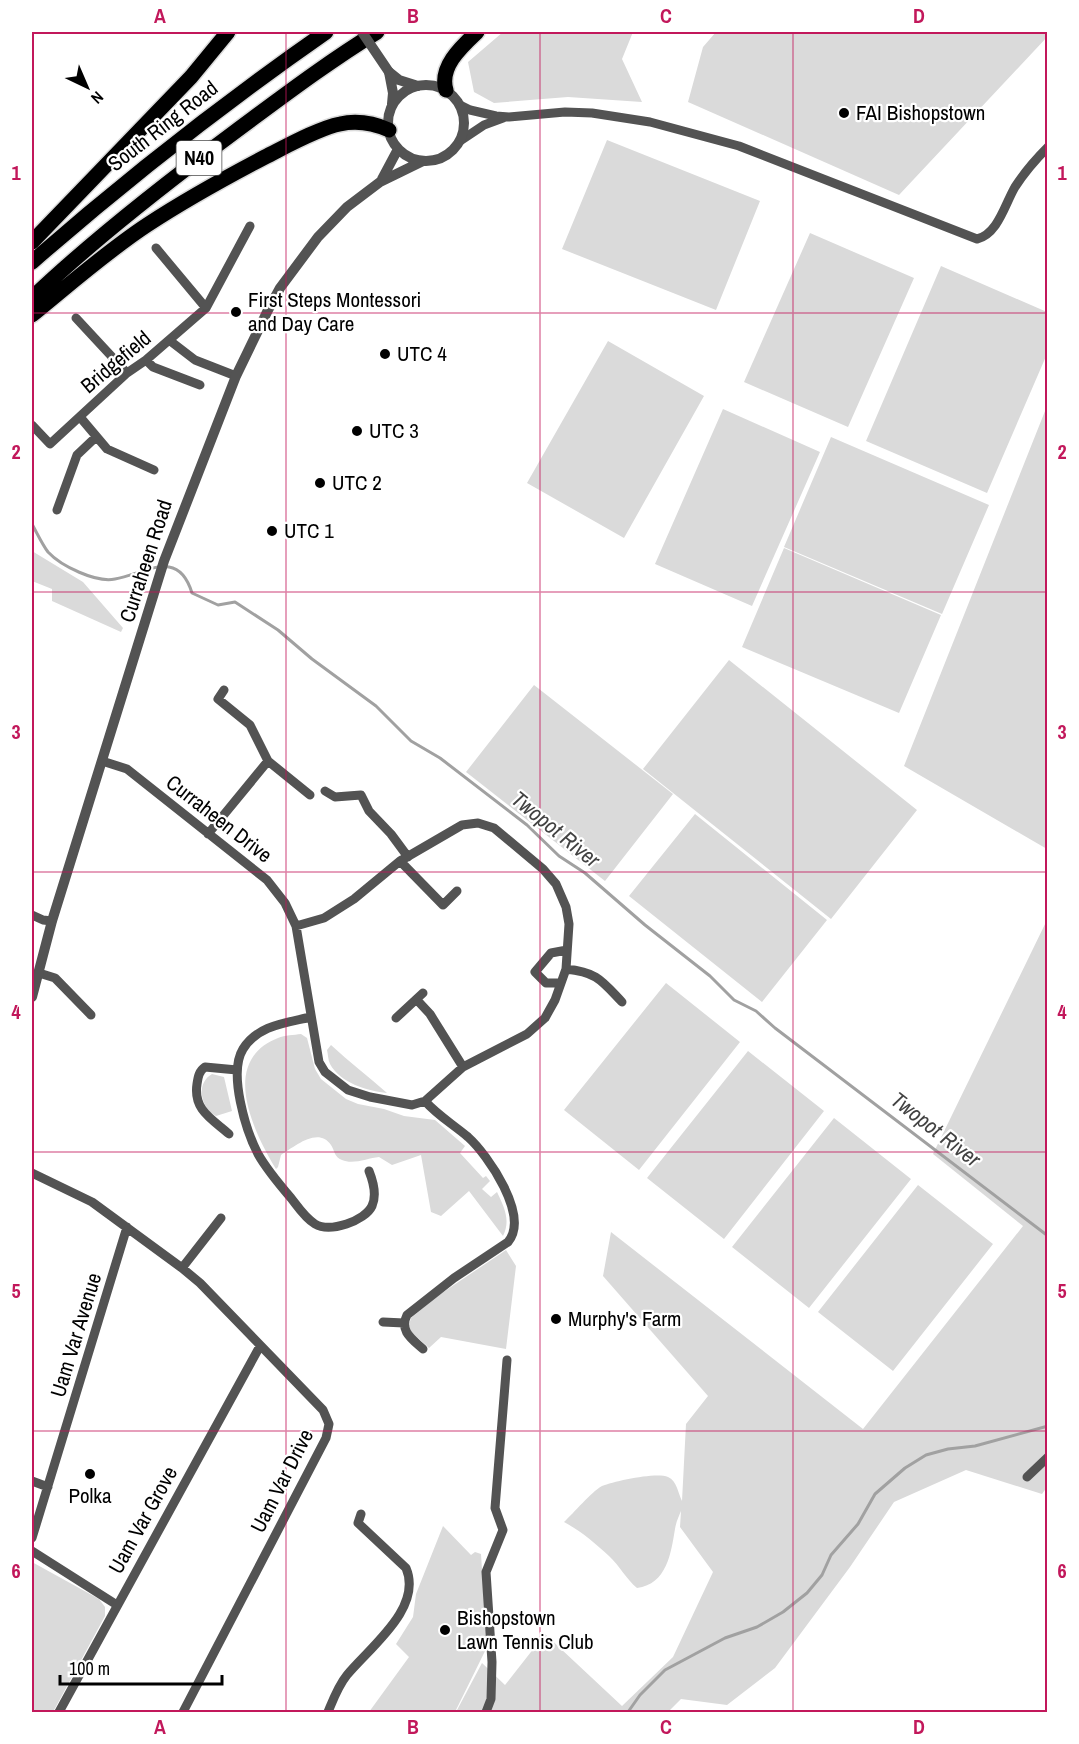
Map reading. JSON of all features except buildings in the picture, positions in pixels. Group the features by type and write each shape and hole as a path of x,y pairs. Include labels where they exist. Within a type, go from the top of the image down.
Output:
{"highway":[{"path":"32,242 191,77 228,32"},
{"name":"South Ring Road","path":"32,262 132,176 183,136 326,32"},
{"name":"N40","path":"32,298 115,225 205,154 303,81 377,32"},
{"path":"446,90 444,76 449,65 459,50 477,32"},
{"path":"32,315 145,226 183,201 233,174 292,144 340,124 364,122 389,130"}],"street":[{"path":"362,32 389,72 399,80 418,86 446,90 460,105 464,117 464,129 460,141"},
{"path":"389,72 393,93 388,119 389,130 398,149 405,155 423,161"},
{"path":"391,108 407,90 418,86"},
{"path":"460,105 484,114 508,117 565,112 592,113 661,125 739,146 977,239 984,237 993,227 1016,187 1047,147"},
{"path":"460,141 484,125 508,117"},
{"name":"Curraheen Road","path":"32,997 52,921 164,561 236,376 268,310 298,263 318,237 347,207 380,182 423,161 432,161 448,154 460,141"},
{"name":"Curraheen Road","path":"380,182 398,149"},
{"path":"156,248 206,308 250,226"},
{"name":"Bridgefield","path":"32,425 50,444 127,373 146,360 206,308"},
{"path":"76,318 127,373"},
{"path":"170,340 195,360 236,376"},
{"path":"146,360 153,367 200,385"},
{"path":"80,417 107,449 154,470"},
{"path":"57,510 77,455 96,437"},
{"path":"225,690 218,699 250,725 268,761 309,795"},
{"name":"Curraheen Drive","path":"102,761 127,769 267,880 285,903 296,926 319,1062 325,1072 348,1090 370,1097 412,1105 425,1101"},
{"path":"208,834 268,761"},
{"path":"325,791 335,797 361,795 369,811 391,834 404,859 442,905 457,891"},
{"path":"296,926 324,918 354,899 404,859 462,825 478,823 494,828 543,869 556,884 566,907 569,924 566,969 545,1018 527,1034 463,1067 425,1101 470,1138 489,1161 509,1200 514,1226 513,1235 507,1242 429,1296 407,1315 404,1323 406,1334 423,1349"},
{"path":"32,915 52,921"},
{"path":"561,983 546,983 535,972 551,953 567,950"},
{"path":"566,969 581,970 597,976 622,1002"},
{"path":"39,973 55,978 91,1015"},
{"path":"396,1018 420,996 463,1067"},
{"path":"311,1017 274,1025 255,1035 242,1050 237,1070 239,1094 249,1130 268,1170 307,1218 320,1227 338,1227 369,1210 374,1200 374,1189 369,1171"},
{"path":"229,1134 200,1108 196,1101 196,1085 201,1070 205,1067 237,1070"},
{"name":"Uam Var Drive","path":"32,1173 92,1202 200,1283 323,1410 329,1424 326,1438 183,1713"},
{"path":"182,1268 221,1218"},
{"name":"Uam Var Avenue","path":"32,1538 127,1227"},
{"path":"383,1322 404,1323"},
{"name":"Uam Var Grove","path":"59,1713 260,1346"},
{"path":"486,1713 491,1699 492,1662 486,1572 503,1530 495,1508 507,1360"},
{"path":"1027,1477 1047,1456"},
{"path":"32,1481 48,1486"},
{"path":"328,1713 345,1677 401,1615 410,1589 410,1576 406,1568 358,1523 361,1514"},
{"path":"32,1551 117,1605"}],"shaded area":[{"path":"503,32 633,32 622,59 642,102 568,97 494,103 474,92 468,62"},
{"name":"FAI Bishopstown","path":"716,32 1047,32 1048,36 899,195 688,102 703,47"},
{"path":"607,140 760,201 716,310 562,249"},
{"path":"810,233 914,278 848,427 744,382"},
{"path":"941,266 1047,312 1047,354 987,493 866,441"},
{"path":"608,341 704,396 624,538 527,483"},
{"path":"1047,406 1047,849 904,766"},
{"path":"723,409 820,452 752,606 655,564"},
{"path":"831,437 989,505 942,614 784,547"},
{"path":"784,548 941,615 899,713 742,647"},
{"path":"32,551 83,582 123,628 121,632 52,601 52,589 32,581"},
{"path":"729,660 917,810 831,919 643,769"},
{"path":"534,685 673,794 605,881 466,772"},
{"path":"695,814 827,920 762,1002 629,896"},
{"path":"1047,920 1047,1487 1042,1494 966,1470 894,1502 850,1567 775,1668 727,1705 681,1699 668,1712 456,1712 482,1663 505,1685 545,1634 622,1706 673,1657 713,1572 680,1527 681,1511 666,1566 655,1580 637,1588 604,1551 564,1522 602,1486 635,1478 668,1477 675,1484 682,1501 686,1424 708,1396 603,1276 611,1232 863,1429 1023,1226 933,1154"},
{"path":"666,983 740,1042 639,1170 564,1110"},
{"path":"301,1034 307,1038 315,1069 321,1079 346,1099 404,1116 435,1120 465,1146 460,1153 483,1178 486,1176 490,1181 482,1189 491,1197 497,1192 502,1203 506,1214 503,1236 469,1191 441,1216 431,1212 421,1155 392,1165 379,1157 356,1162 346,1161 337,1157 331,1145 320,1137 299,1143 281,1155 276,1169 258,1136 251,1117 246,1098 245,1080 250,1063 260,1049 278,1038"},
{"path":"331,1045 387,1093 363,1088 340,1076 329,1062 327,1050"},
{"path":"748,1051 824,1111 724,1239 647,1178"},
{"path":"212,1074 224,1077 232,1111 216,1116 207,1107 202,1096 203,1084"},
{"path":"834,1118 911,1179 809,1308 732,1247"},
{"path":"918,1185 993,1244 893,1371 818,1312"},
{"path":"506,1250 516,1266 506,1349 441,1337 429,1348 408,1329 411,1318 436,1297"},
{"name":"Bishopstown Lawn Tennis Club","path":"443,1526 471,1555 475,1552 481,1554 487,1647 455,1712 369,1712 409,1657 396,1644 413,1617 416,1594"},
{"path":"32,1562 99,1599 105,1607 105,1616 53,1712 32,1712"}],"waterway":[{"name":"Twopot River","path":"32,524 48,552 61,563 79,572 107,580 149,569 169,567 178,571 186,579 192,593 218,605 235,602 278,630 312,659 376,706 411,741 440,758 527,825 559,856 585,873 645,925 710,976 734,1000 756,1011 775,1028 1048,1236"},
{"path":"628,1712 640,1695 665,1670 725,1638 757,1627 783,1612 807,1593 822,1575 831,1555 858,1524 875,1494 905,1468 926,1455 948,1449 975,1446 1048,1426"}],"place":[{"name":"FAI Bishopstown","path":"844,113"},
{"name":"First Steps Montessori and Day Care","path":"236,312"},
{"name":"UTC 4","path":"385,354"},
{"name":"UTC 3","path":"357,431"},
{"name":"UTC 2","path":"320,483"},
{"name":"UTC 1","path":"272,531"},
{"name":"Murphy's Farm","path":"556,1319"},
{"name":"Polka","path":"90,1474"},
{"name":"Bishopstown Lawn Tennis Club","path":"445,1630"}]}
